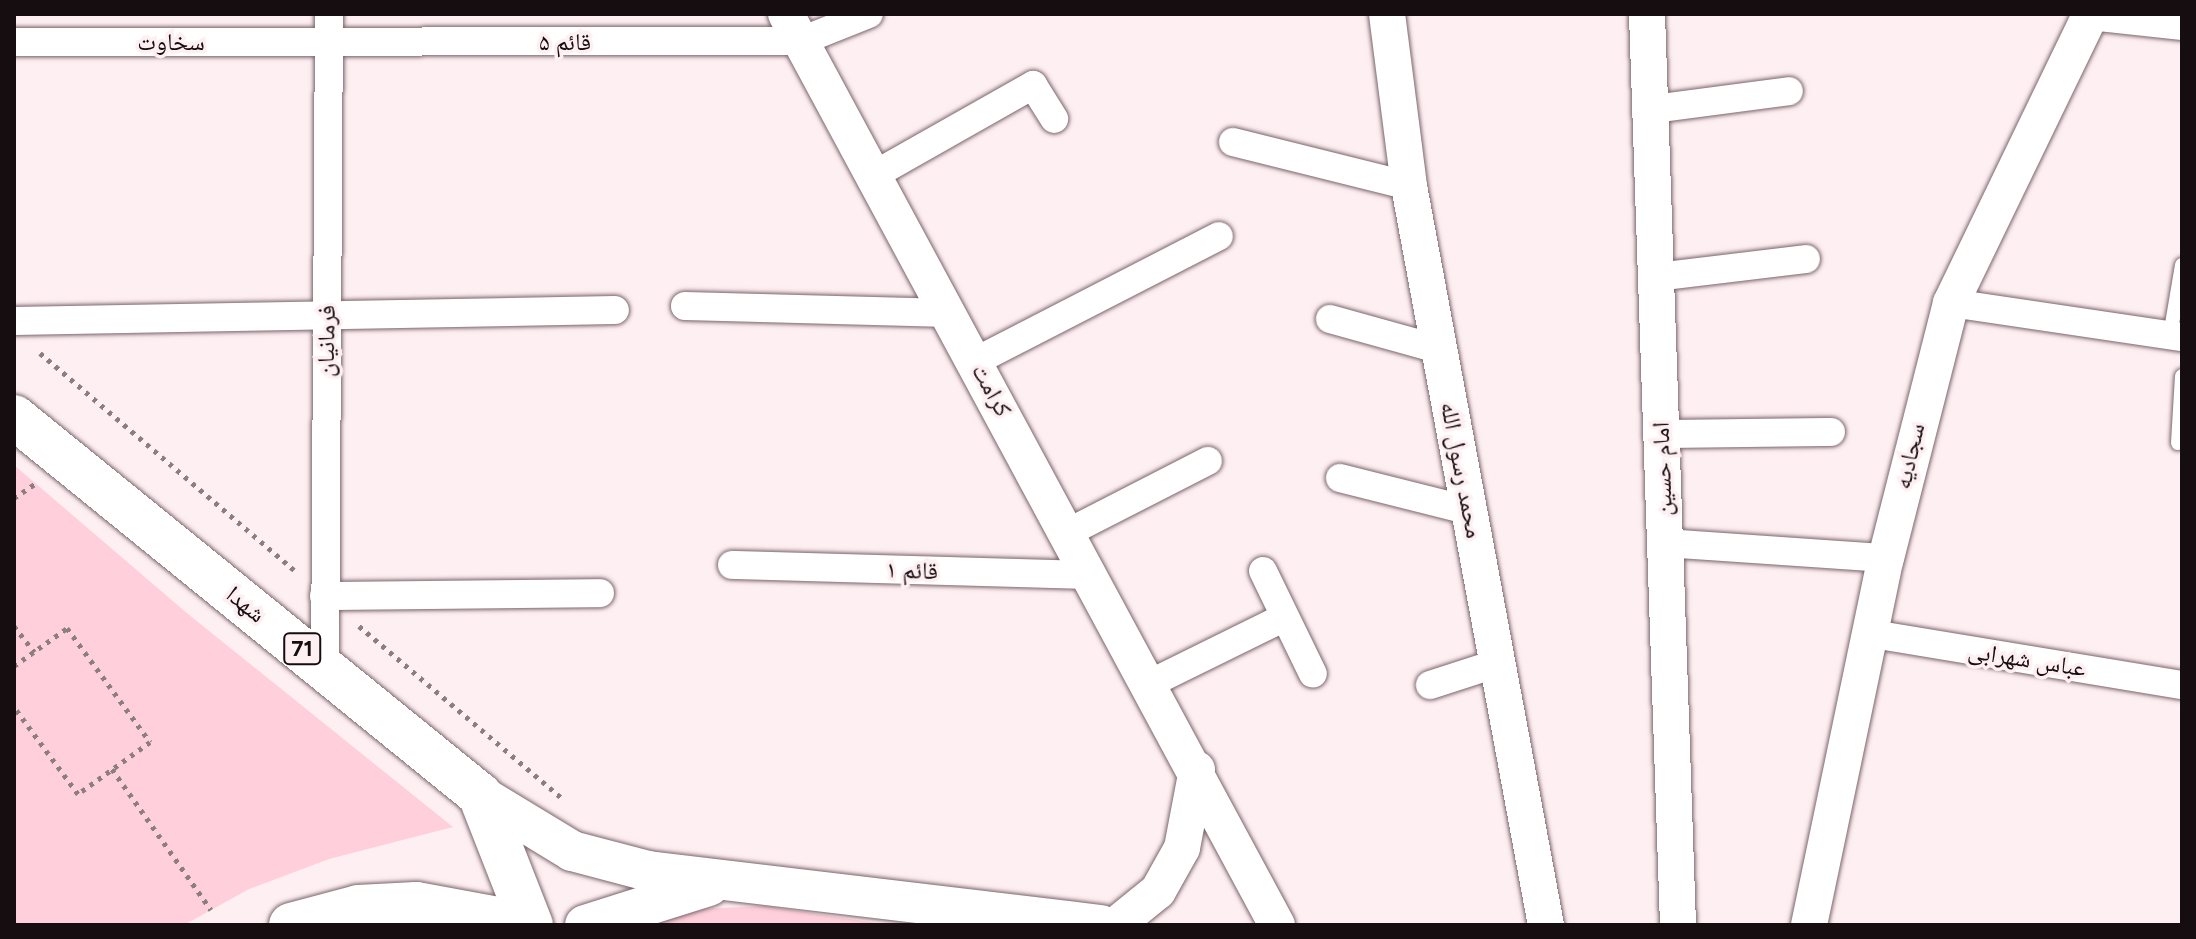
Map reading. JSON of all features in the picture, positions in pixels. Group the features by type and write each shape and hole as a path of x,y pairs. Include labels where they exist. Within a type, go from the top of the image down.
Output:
{"highway":[{"name":"شهدا","path":"14,417 480,795 530,925"},
{"name":"71","path":"291,925 358,907 416,904 530,925"}],"main road":[{"path":"480,795 572,851 908,914 1101,925"},
{"path":"585,925 728,881"}],"street":[{"name":"فرمانیان","path":"325,668 329,14"},
{"path":"793,27 869,14"},
{"name":"محمد رسول الله","path":"1387,14 1409,186 1546,925"},
{"name":"امام حسین","path":"1647,14 1653,109 1678,925"},
{"path":"2091,15 2182,26"},
{"name":"سجادیه","path":"1809,925 1873,634 1886,558 1951,303 2091,15"},
{"name":"قائم ۵","path":"329,42 793,27"},
{"name":"کرامت","path":"793,27 1197,767 1277,925"},
{"name":"سخاوت","path":"14,42 329,42"},
{"path":"874,175 1033,85 1054,119"},
{"path":"1653,109 1789,91"},
{"path":"1233,142 1409,186"},
{"path":"976,361 1219,236"},
{"path":"1657,277 1806,259"},
{"path":"1951,303 2176,336"},
{"path":"685,306 949,313"},
{"path":"14,321 327,311 615,310"},
{"path":"1330,319 1438,349"},
{"path":"1661,434 1831,432"},
{"path":"1069,532 1208,461"},
{"path":"1340,478 1471,511"},
{"path":"1664,543 1886,558"},
{"name":"قائم ۱","path":"732,565 1092,575"},
{"path":"1263,571 1313,674"},
{"path":"324,596 600,593"},
{"path":"1151,683 1285,617"},
{"name":"عباس شهرابی","path":"1873,634 2182,685"},
{"path":"1430,685 1498,663"},
{"path":"1116,925 1158,891 1182,848 1197,767"}],"lane":[{"path":"2176,336 2182,265"},
{"path":"2178,443 2182,376"}],"path":[{"path":"14,498 36,483"},
{"path":"14,626 34,652"},
{"path":"14,666 67,628 150,742 78,794 14,707"},
{"path":"112,769 211,910"}],"shaded area":[{"path":"14,465 188,614 453,827 329,859 249,889 184,925 14,925"},
{"path":"764,906 890,925 648,925 633,912"}]}
